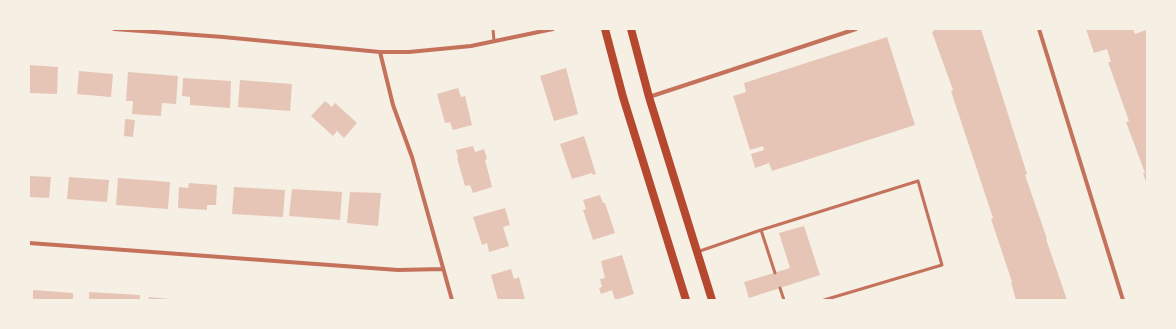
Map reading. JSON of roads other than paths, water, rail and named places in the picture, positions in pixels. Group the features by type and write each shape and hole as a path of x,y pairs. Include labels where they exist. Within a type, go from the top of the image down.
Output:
{"main road":[{"path":"605,29 623,97 686,300"},
{"path":"631,29 649,97 712,300"}],"street":[{"path":"114,29 223,37 380,52 409,52 470,46 553,29"},
{"path":"649,97 856,29"},
{"path":"1039,29 1123,300"},
{"path":"380,52 393,105 412,157 452,300"},
{"path":"29,243 398,270 443,269"}],"lane":[{"path":"493,29 494,42"},
{"path":"698,252 761,230 918,181 942,265 824,300"},
{"path":"761,230 775,272"},
{"path":"780,288 784,300"}]}
